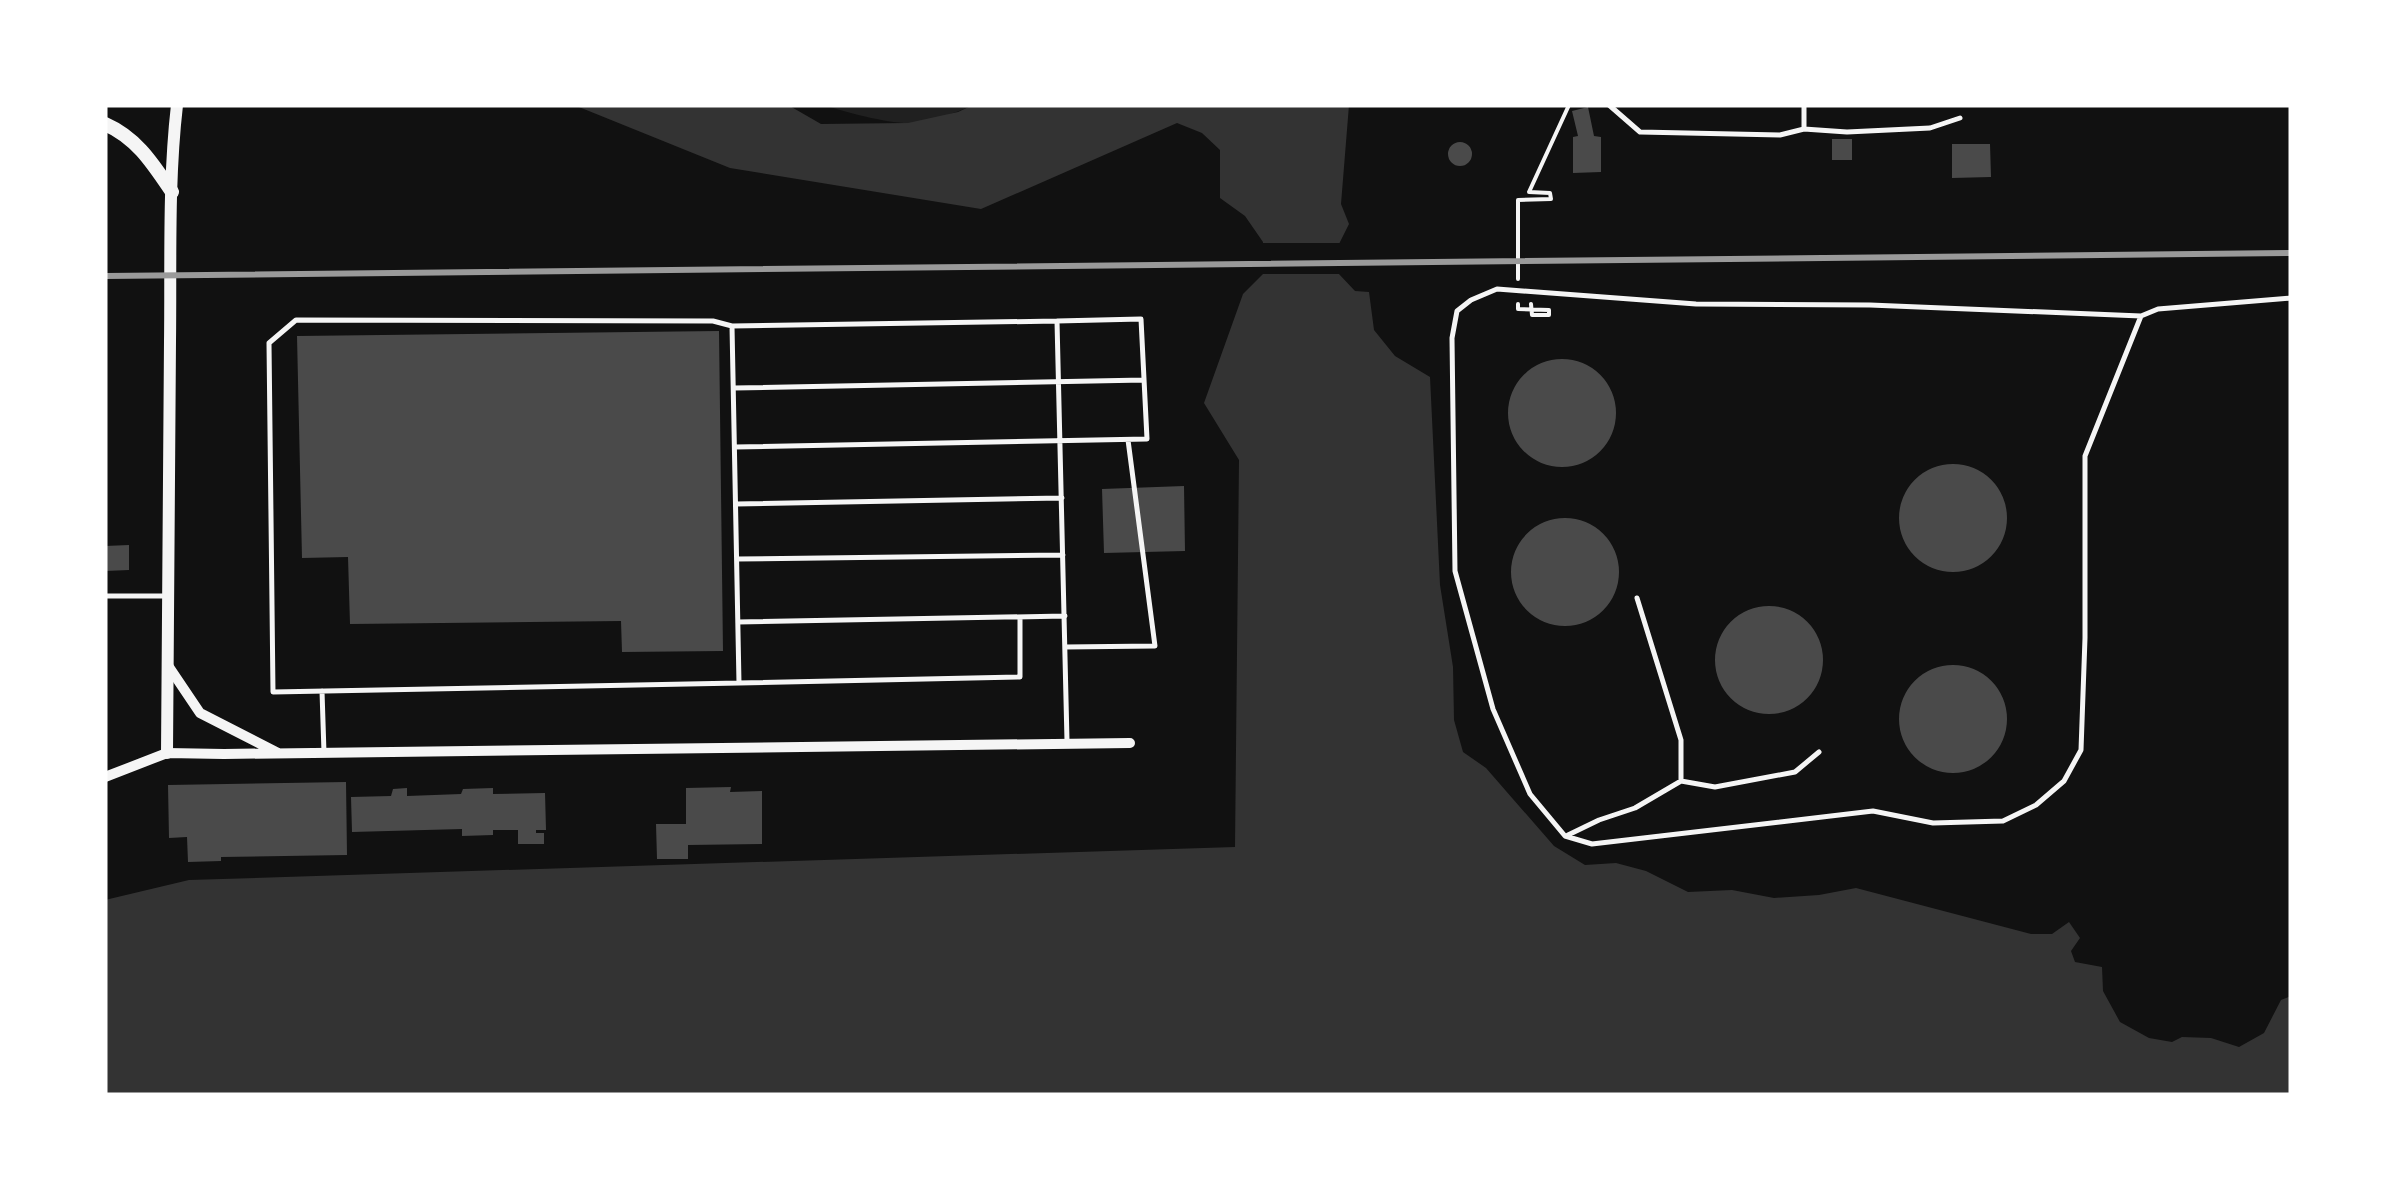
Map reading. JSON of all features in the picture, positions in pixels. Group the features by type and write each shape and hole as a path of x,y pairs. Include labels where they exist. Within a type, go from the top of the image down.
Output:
{"main road":[{"path":"105,124 140,148 172,199"}],"street":[{"path":"167,753 170,313 177,105"},
{"path":"167,664 200,713 279,754"},
{"path":"105,777 167,753 1130,743"}],"lane":[{"path":"1609,105 1640,132 1780,135 1804,129 1847,132 1930,128 1960,118"},
{"path":"1804,105 1804,129"},
{"path":"2141,316 2084,456 2082,750 2064,781 2036,805 2003,821 1933,823 1873,811 1592,844 1565,836 1530,794 1493,709 1454,571 1452,338 1457,311 1471,300 1497,289 1696,304 2141,316 2158,309 2291,298"},
{"path":"735,446 1147,438 1141,319 732,326 713,320 296,320 269,343 272,692 1020,677 1020,617"},
{"path":"1058,321 1068,744"},
{"path":"732,326 739,682"},
{"path":"734,388 1144,380"},
{"path":"1065,647 1155,646 1128,439"},
{"path":"736,504 1062,498"},
{"path":"737,559 1063,554"},
{"path":"105,596 166,596"},
{"path":"1637,598 1681,740 1681,781"},
{"path":"738,622 1064,616"},
{"path":"322,691 324,753"},
{"path":"1565,836 1635,808 1681,781 1715,787 1795,772 1819,752"}],"path":[{"path":"1532,315 1549,315 1549,310 1518,309 1518,200 1551,198 1550,193 1529,192 1569,105"}],"shaded area":[{"path":"574,105 788,105 821,124 908,123 973,105 1349,105 1341,204 1349,224 1339,244 1338,273 1355,291 1369,292 1374,330 1395,356 1430,377 1440,585 1453,667 1454,720 1463,752 1486,768 1554,846 1585,865 1616,863 1646,871 1688,892 1732,890 1774,898 1856,888 2031,934 2052,934 2069,922 2080,938 2071,951 2075,962 2102,967 2103,991 2120,1022 2149,1038 2172,1042 2182,1037 2211,1038 2239,1047 2264,1033 2281,1000 2291,996 2291,1095 105,1095 105,900 189,880 1235,847 1239,460 1204,403 1243,294 1263,274 1263,242 1245,216 1220,198 1220,150 1202,133 1177,123 981,209 730,168"},
{"path":"824,105 973,105 942,117 902,123"}],"pier":[{"path":"1260,243 1343,243 1343,274 1260,274"}],"building":[{"path":"1588,107 1594,136 1601,137 1601,172 1573,173 1573,137 1578,136 1572,111"},
{"path":"1832,139 1852,139 1852,160 1832,160"},
{"path":"1460,142 1472,154 1460,166 1448,154"},
{"path":"1952,144 1990,144 1991,177 1952,178"},
{"path":"719,331 723,651 622,652 621,621 350,624 348,557 302,558 297,336"},
{"path":"1562,359 1583,363 1600,375 1612,392 1616,413 1612,434 1600,451 1583,463 1562,467 1541,463 1524,451 1512,434 1508,413 1512,392 1524,375 1541,363"},
{"path":"1953,464 1974,468 1991,480 2003,497 2007,518 2003,539 1991,556 1974,568 1953,572 1932,568 1915,556 1903,539 1899,518 1903,497 1915,480 1932,468"},
{"path":"1184,486 1185,551 1104,553 1102,489"},
{"path":"1565,518 1586,522 1603,534 1615,551 1619,572 1615,593 1603,610 1586,622 1565,626 1544,622 1527,610 1515,593 1511,572 1515,551 1527,534 1544,522"},
{"path":"129,545 129,570 105,571 105,546"},
{"path":"1769,606 1790,610 1807,622 1819,639 1823,660 1819,681 1807,698 1790,710 1769,714 1748,710 1731,698 1719,681 1715,660 1719,639 1731,622 1748,610"},
{"path":"1953,665 1974,669 1991,681 2003,698 2007,719 2003,740 1991,757 1974,769 1953,773 1932,769 1915,757 1903,740 1899,719 1903,698 1915,681 1932,669"},
{"path":"346,782 347,855 221,857 221,861 188,862 187,837 169,838 168,785"},
{"path":"731,787 730,792 762,791 762,844 688,845 688,859 657,859 656,824 686,824 686,788"},
{"path":"407,788 407,796 461,794 463,789 493,788 493,794 545,793 546,830 536,830 544,833 544,844 518,844 518,830 462,836 462,829 352,832 351,797 391,796 393,789"}],"railway":[{"path":"105,276 2291,253"}]}
